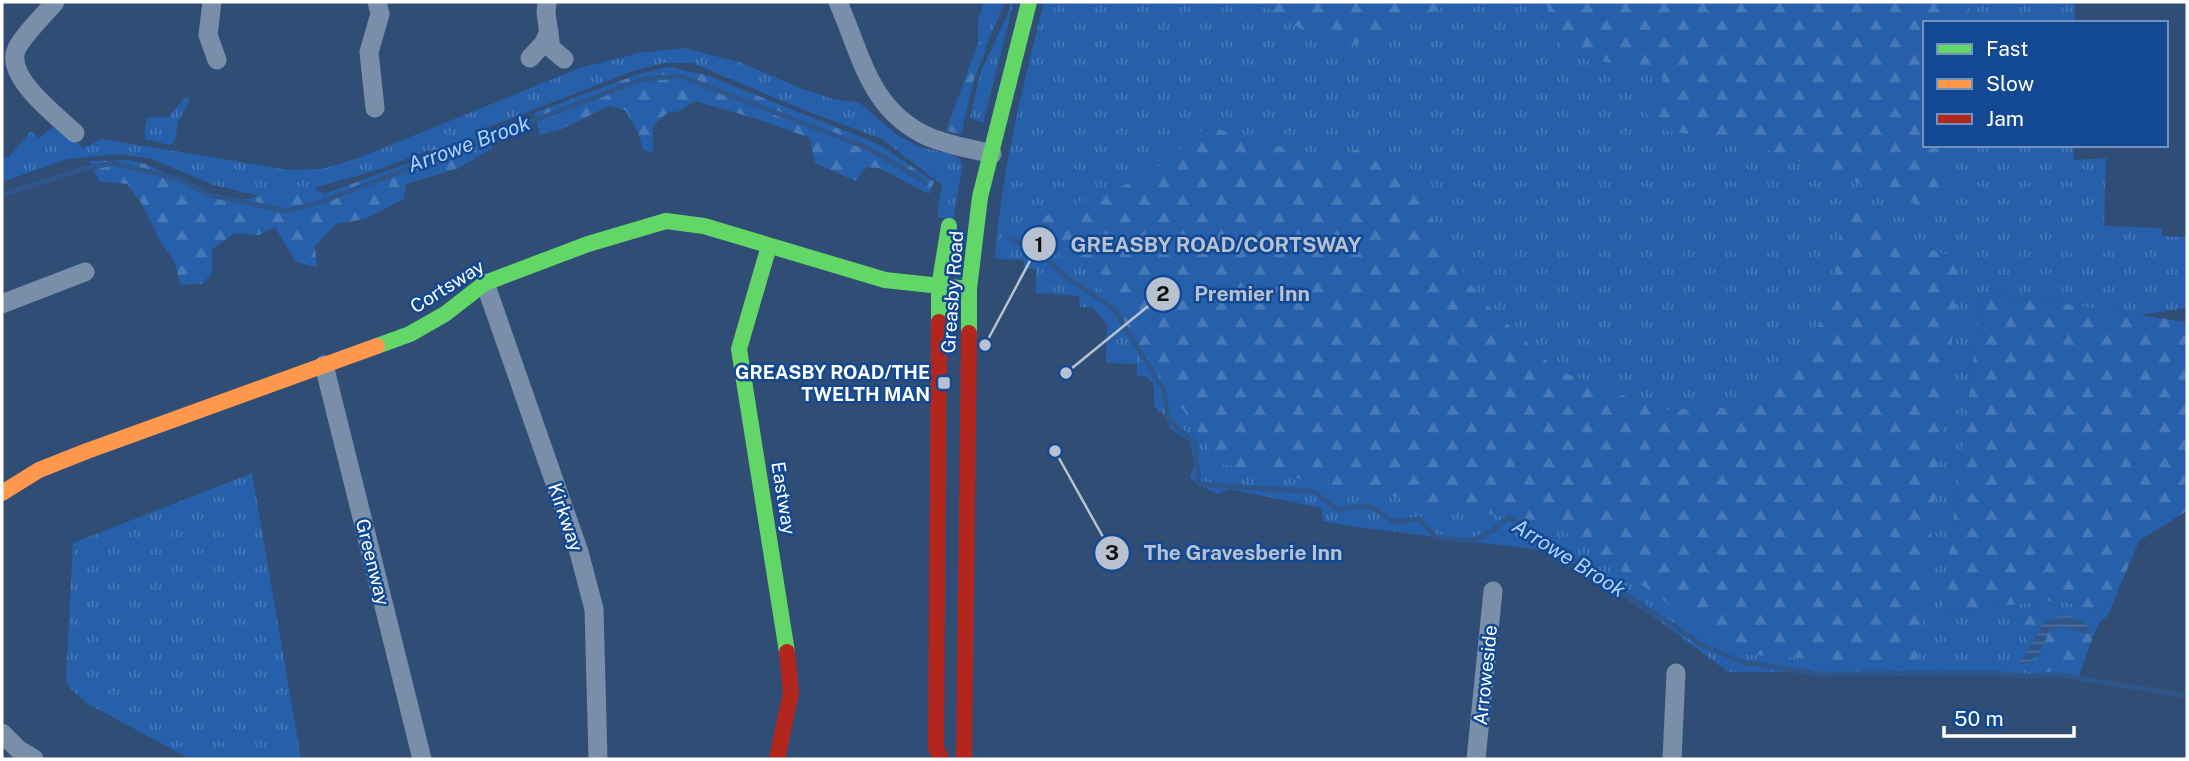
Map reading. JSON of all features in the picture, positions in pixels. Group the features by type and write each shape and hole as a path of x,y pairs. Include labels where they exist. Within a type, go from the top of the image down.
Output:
{"street":[{"path":"55,2 17,48 15,60 25,85 75,133"},
{"path":"212,2 208,35 217,60"},
{"path":"375,108 369,52 380,14 377,2"},
{"path":"547,2 551,48 564,59"},
{"path":"838,2 873,88 897,119 930,138 992,154"},
{"name":"Greasby Road","path":"964,759 969,289 981,197 1029,2"},
{"path":"530,58 544,43 549,31"},
{"name":"Cortsway","path":"2,493 39,470 87,451 410,334 445,314 485,283 588,244 666,221 705,226 885,280 969,289"},
{"name":"Greasby Road","path":"941,759 936,748 939,287 949,226"},
{"name":"Eastway","path":"769,246 739,349 792,692 777,759"},
{"path":"2,304 85,272"},
{"name":"Kirkway","path":"485,283 579,552 594,609 598,759"},
{"name":"Greenway","path":"324,365 422,759"},
{"name":"Arroweside","path":"1476,759 1493,591"},
{"path":"1672,759 1676,673"},
{"path":"2,733 19,750 34,759"}],"green space":[{"path":"984,2 1005,2 977,67 961,134 946,131 978,44 978,19"},
{"path":"1011,2 1014,2 983,123 970,118 981,71"},
{"path":"1044,2 2075,2 2075,21 1923,21 1923,147 2074,147 2074,160 2106,158 2104,226 2162,228 2162,236 2187,237 2187,308 2139,315 1982,292 1942,612 2058,600 2108,615 2100,622 2065,613 2008,618 2031,644 2021,661 2029,664 2031,676 1991,673 1728,672 1660,621 1556,552 1349,526 1323,521 1322,508 1229,489 1218,494 1198,485 1190,477 1195,464 1189,441 1170,428 1168,419 1154,406 1154,384 1147,377 1137,376 1137,364 1106,363 1107,324 1093,308 1080,307 1079,296 1036,293 1036,269 1024,268 1024,260 995,259 1002,194 1021,97"},
{"path":"1258,2 1455,2 1349,47 1304,31"},
{"path":"1545,2 1970,2 1967,21 1923,21 1923,147 1951,147 1942,214 1749,143 1668,131 1645,112 1663,92 1662,70 1565,56"},
{"path":"978,44 986,50 971,86 961,134 946,131"},
{"path":"684,48 742,63 802,89 833,99 860,103 896,134 919,147 951,154 960,159 962,167 953,222 937,216 942,185 882,139 692,63 664,63 633,71 380,169 267,198 214,185 149,158 117,154 68,159 2,182 2,157 9,157 31,131 39,138 53,127 84,148 102,139 289,170 322,169 358,158 580,68 639,53"},
{"path":"670,67 709,76 880,145 934,182 929,194 879,168 867,167 855,181 815,163 810,138 695,101 680,111 667,113 653,126 653,153 643,150 638,132 625,110 609,106 562,129 540,135 534,113 641,73"},
{"path":"185,97 189,98 189,101 178,121 175,141 170,145 145,139 148,117 168,118"},
{"path":"1207,126 1331,161 1357,149 1424,192 1432,222 1477,295 1555,369 1660,410 1742,407 1808,356 1833,289 1842,213 1863,208 1910,244 1961,258 1917,665 1739,654 1560,527 1220,464 1089,272 1023,234 1035,220 1147,176"},
{"path":"489,132 492,148 459,168 406,184 404,199 365,219 336,224 315,246 317,267 296,262 275,227 259,235 235,233 212,249 212,273 202,284 181,285 174,261 161,243 142,204 127,184 99,181 90,161 128,160 146,164 210,195 240,201 300,186 314,188 324,194 425,157 443,135"},
{"path":"1982,292 2187,322 2187,511 2139,541 2108,615 2058,600 1942,612"},
{"path":"252,473 301,759 190,759 85,702 68,686 66,676 73,543"},
{"path":"2051,612 2079,613 2100,622 2078,679 2053,674 2031,676 2029,664 2020,662 2031,644 2008,618"}],"shaded area":[{"path":"2065,614 2084,622 2093,636 2065,627 2050,630 2040,652 2029,664 2020,662 2045,622"}],"waterway":[{"name":"Arrowe Brook","path":"2,195 83,169 113,163 178,179 210,195 287,211 318,203 643,79 680,76 868,148 925,182"},
{"name":"Arrowe Brook","path":"1010,239 1040,253 1066,277 1114,309 1164,391 1168,419 1195,443 1199,484 1314,492 1337,509 1370,506 1394,522 1419,519 1435,537 1471,541 1491,532 1509,517 1704,646 1742,662 1819,674 2053,674 2187,696"}],"traffic: fast":[{"path":"969,333 969,289 980,197 1029,2"},
{"path":"377,346 410,334 445,314 485,283 588,244 666,221 704,226 885,280 969,289"},
{"path":"939,322 939,287 949,226"},
{"path":"769,246 739,349 787,652"}],"traffic: slow":[{"path":"2,493 39,470 87,451 377,346"}],"traffic: jam":[{"path":"939,322 936,748 941,759"},
{"path":"964,759 969,333"},
{"path":"777,759 791,692 787,652"}],"place":[{"name":"GREASBY ROAD/CORTSWAY","path":"985,345"},
{"name":"Premier Inn","path":"1066,373"},
{"name":"GREASBY ROAD/THE TWELTH MAN","path":"944,383"},
{"name":"The Gravesberie Inn","path":"1055,451"}]}
